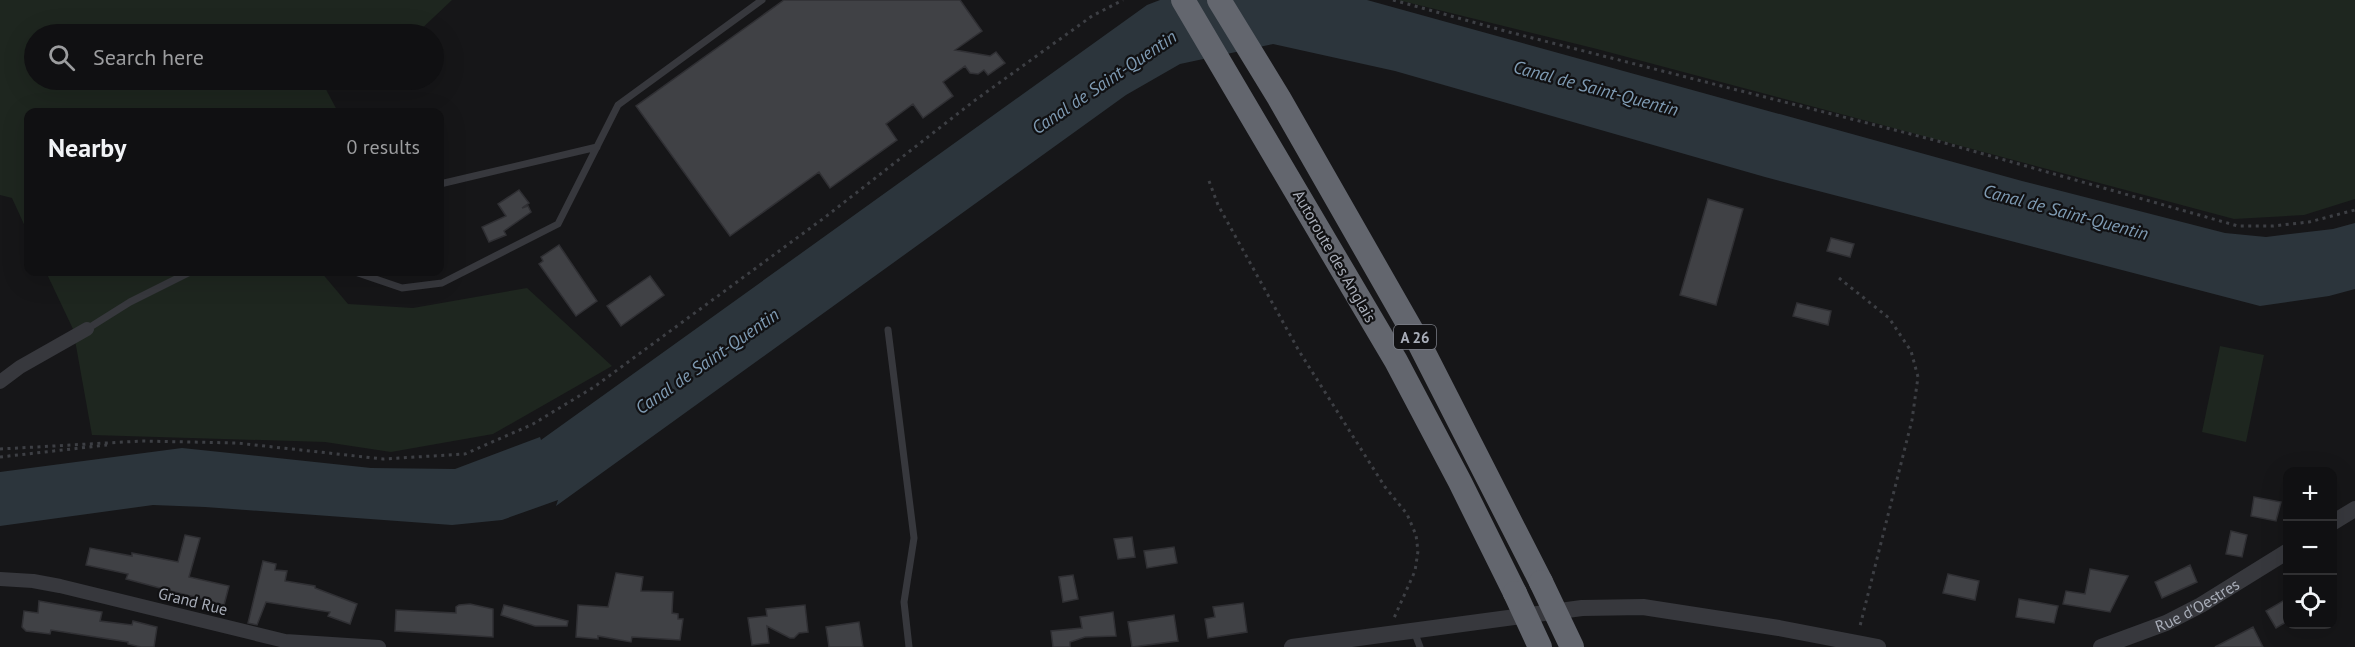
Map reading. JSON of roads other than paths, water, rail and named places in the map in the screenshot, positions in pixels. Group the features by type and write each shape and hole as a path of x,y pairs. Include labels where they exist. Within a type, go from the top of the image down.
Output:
{"highway":[{"name":"Autoroute des Anglais","path":"1183,0 1396,362 1460,482 1540,647"},
{"name":"Autoroute des Anglais","path":"1219,0 1279,98 1419,343 1572,647"}],"street":[{"path":"0,382 20,367 87,328"},
{"path":"2335,521 2355,509"},
{"name":"Rue d'Oestres","path":"2101,647 2166,623 2201,605 2283,554"},
{"name":"Grand Rue","path":"0,579 33,581 60,586 285,641 379,647"},
{"path":"1292,647 1386,634 1417,639 1582,608 1643,607 1779,628 1848,644 1878,647"}],"lane":[{"path":"367,276 402,288 442,283 558,224 618,105 762,0"},
{"path":"444,183 597,147"},
{"path":"87,328 130,302 182,276"},
{"path":"888,330 914,538 904,602 909,647"}],"water":[{"name":"Canal de Saint-Quentin","path":"1160,0 1367,0 2022,181 2225,233 2266,237 2333,229 2355,223 2355,289 2329,296 2260,306 1765,177 1395,71 1273,44 1180,64 1126,95 556,506 558,500 502,520 452,525 153,505 0,526 0,472 182,448 371,468 455,469 540,437 541,440 1147,5"}]}
